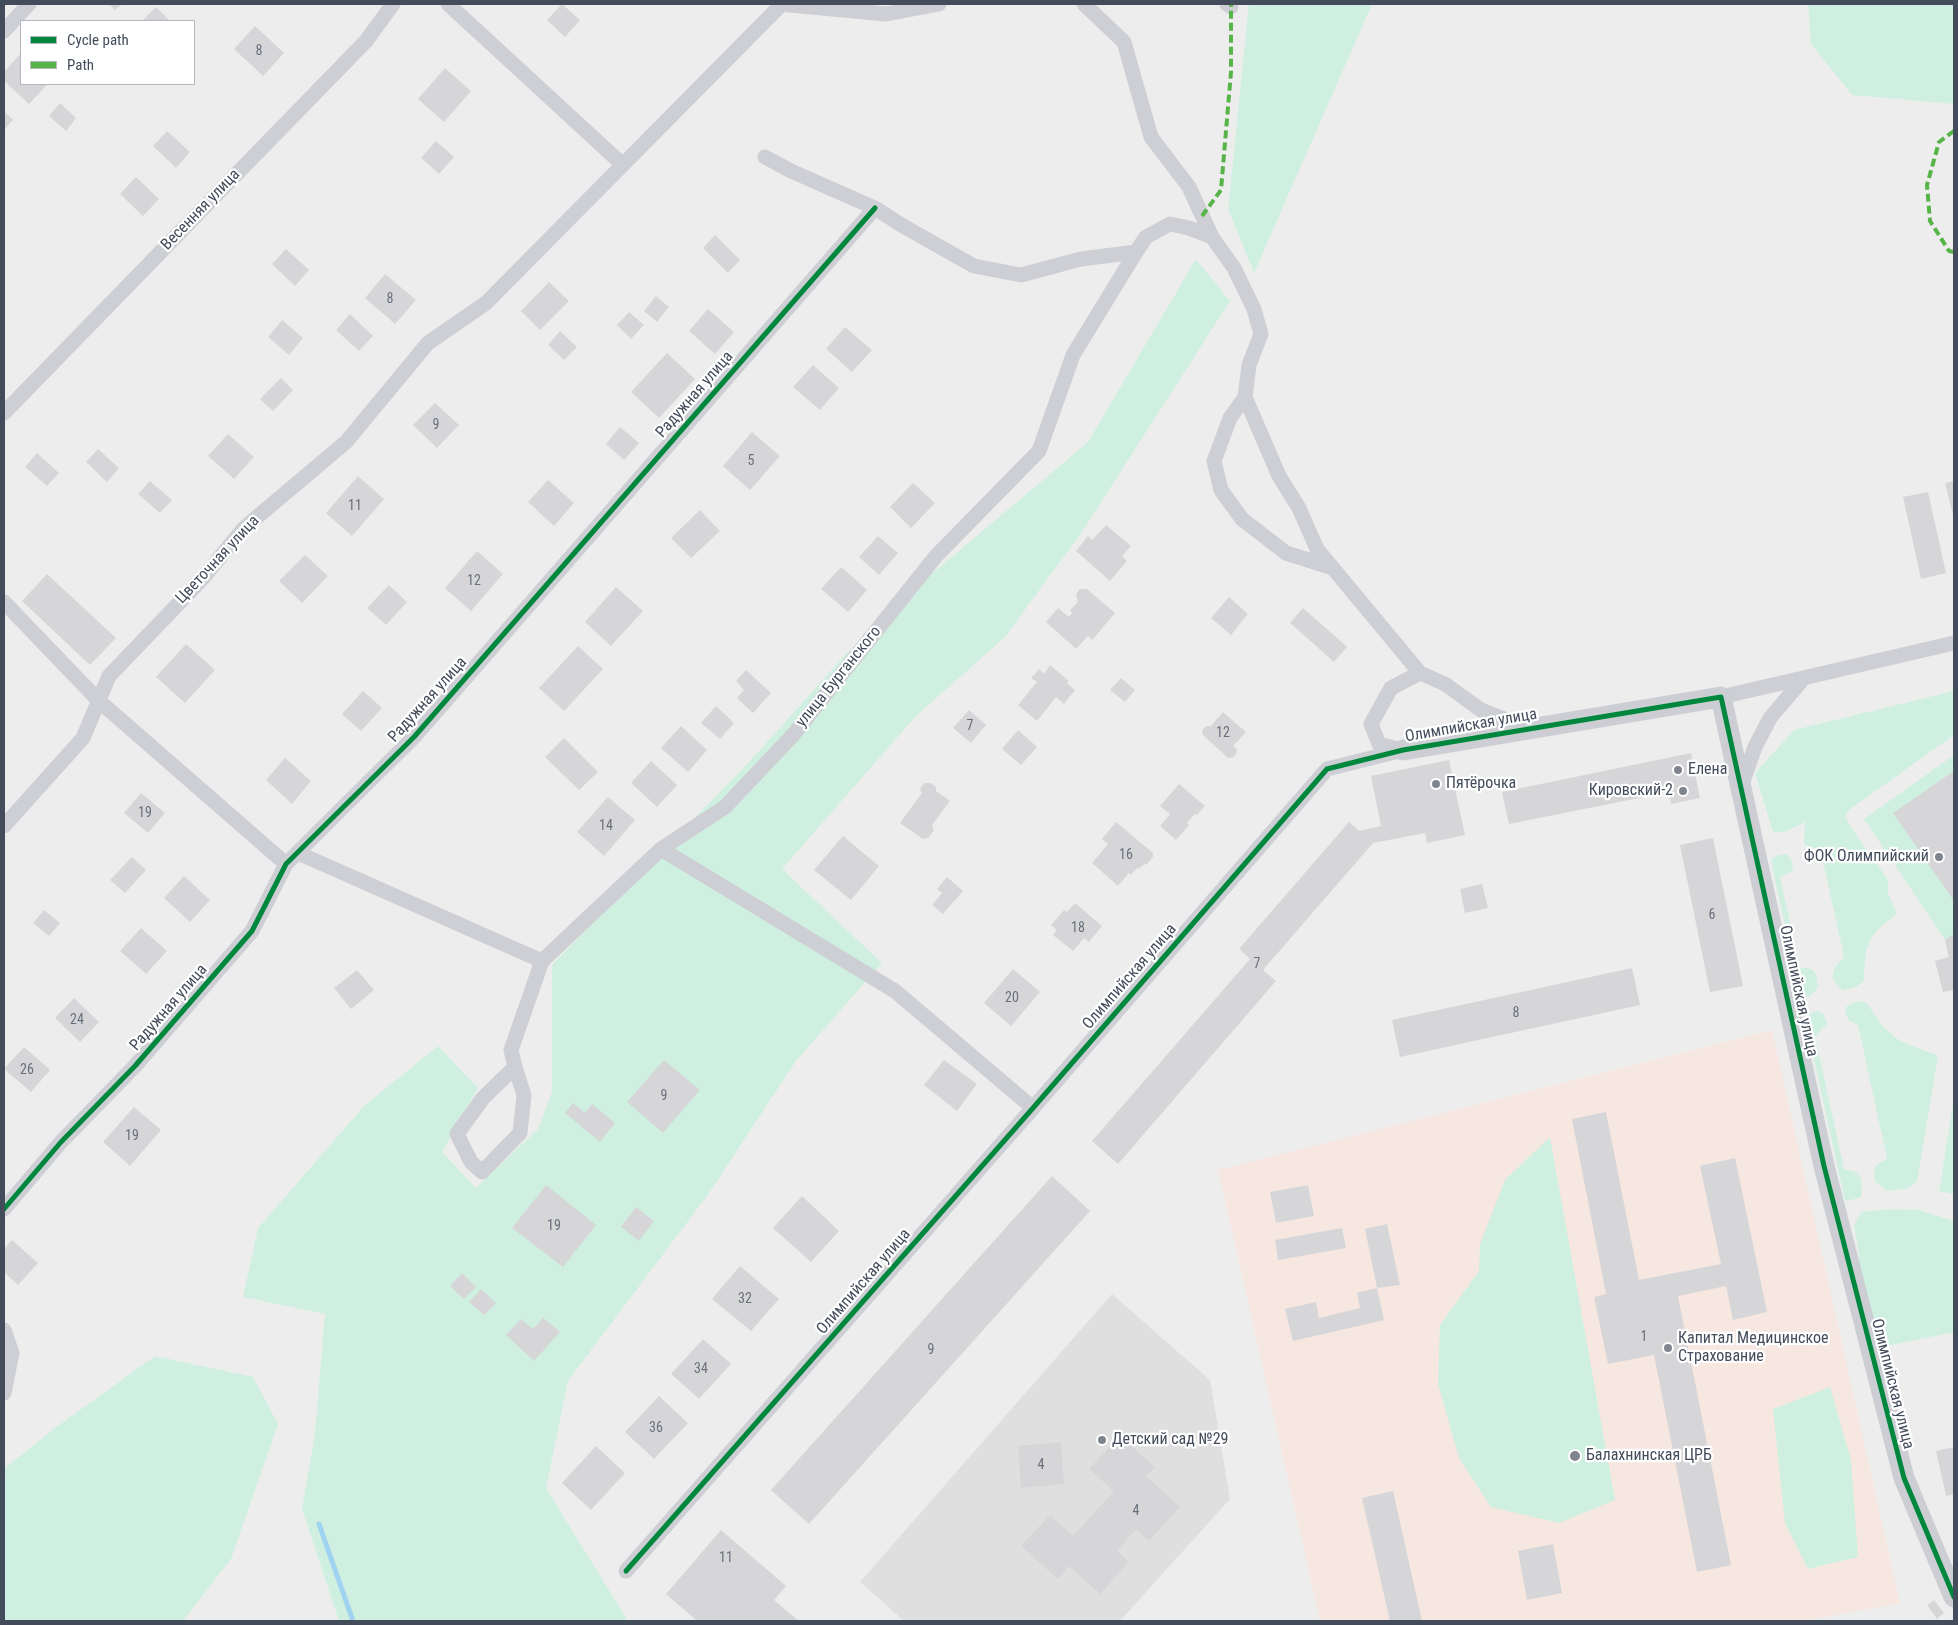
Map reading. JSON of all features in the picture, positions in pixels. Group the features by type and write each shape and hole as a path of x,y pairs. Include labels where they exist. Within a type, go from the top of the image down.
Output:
{"street":[{"path":"4,31 29,4"},
{"name":"Весенняя улица","path":"4,413 366,41 393,4"},
{"path":"448,4 623,165"},
{"path":"780,4 886,14 940,4"},
{"name":"Цветочная улица","path":"4,826 83,738 109,676 203,578 244,528 346,442 428,343 486,303 780,4"},
{"path":"1084,4 1124,42 1150,137 1189,187 1212,237 1234,268 1254,309 1261,334 1249,365 1245,397 1230,418 1214,461 1221,490 1242,519 1286,553 1333,568"},
{"path":"765,157 790,171 875,208 974,266 1021,275 1081,259 1136,252"},
{"name":"Радужная улица","path":"4,1209 60,1142 135,1066 252,932 286,864 414,737 875,208"},
{"name":"улица Бурганского","path":"515,1067 483,1098 457,1134 471,1162 482,1172 520,1133 524,1095 510,1050 542,961 661,849 725,807 732,800 792,735 936,556 1039,450 1073,355 1146,237 1170,224 1189,228 1212,237"},
{"path":"1245,397 1279,476 1299,508 1317,549 1420,673"},
{"path":"4,602 99,701 286,864"},
{"path":"1721,697 1954,643"},
{"name":"Олимпийская улица","path":"1403,750 1379,744 1371,724 1391,688 1420,673 1445,684 1481,710 1528,729"},
{"path":"1741,789 1755,747 1770,718 1804,678"},
{"name":"Олимпийская улица","path":"626,1571 1033,1108 1327,769 1403,750 1721,697 1824,1166 1904,1478 1954,1597"},
{"path":"661,849 895,991 1033,1108"},
{"path":"298,853 542,961"},
{"path":"4,1330 12,1353 4,1393"}],"shaded area":[{"name":"Балахнинская ЦРБ","path":"1772,1030 1900,1603 1803,1621 1320,1621 1218,1170"},
{"name":"Детский сад №29","path":"1112,1294 1210,1380 1230,1499 1120,1621 904,1621 860,1582"}],"green space":[{"path":"1249,4 1372,4 1254,273 1228,209"},
{"path":"1808,4 1954,4 1954,104 1852,95 1811,44"},
{"path":"1196,259 1230,301 1080,535 1004,638 916,716 782,869 882,963 796,1061 707,1196 568,1381 546,1488 628,1621 339,1621 302,1509 315,1433 325,1314 243,1297 258,1228 365,1105 438,1046 478,1088 442,1152 476,1188 538,1129 552,1092 552,965 750,761 845,655 928,577 1088,442"},
{"path":"1954,691 1954,735 1849,810 1845,816 1888,880 1888,893 1897,914 1879,928 1870,942 1865,958 1864,981 1856,987 1843,990 1833,978 1836,965 1844,957 1820,848 1808,848 1804,843 1805,822 1785,832 1773,832 1755,773 1794,730"},
{"path":"1954,755 1954,990 1943,992 1935,961 1949,957 1945,940 1864,819"},
{"path":"1786,854 1792,861 1793,869 1780,877 1800,968 1812,970 1817,978 1818,988 1809,997 1800,996 1771,860 1778,855"},
{"path":"1857,1001 1867,1003 1882,1025 1896,1038 1913,1047 1938,1055 1917,1182 1908,1188 1887,1191 1875,1182 1874,1169 1878,1164 1887,1159 1858,1025 1850,1020 1846,1014 1846,1007"},
{"path":"1818,1011 1824,1015 1827,1024 1815,1036 1844,1169 1859,1173 1862,1186 1860,1198 1845,1201 1807,1027 1807,1017 1811,1013"},
{"path":"1954,1098 1954,1194 1939,1191"},
{"path":"1550,1137 1615,1500 1559,1523 1491,1507 1459,1458 1438,1384 1440,1325 1479,1271 1480,1244 1505,1180"},
{"path":"1894,1209 1919,1210 1954,1221 1954,1332 1882,1347 1856,1267 1859,1256 1854,1224 1862,1212"},
{"path":"155,1356 253,1377 278,1424 231,1559 183,1621 4,1621 4,1469 55,1428"},
{"path":"1830,1387 1851,1460 1858,1557 1808,1569 1785,1523 1773,1409"}],"building":[{"path":"109,4 122,4 115,10"},
{"path":"562,4 580,20 565,37 547,20"},
{"path":"156,7 169,20 143,20"},
{"path":"255,26 284,53 263,76 234,49"},
{"path":"20,54 20,85 47,85 29,104 4,81 4,72"},
{"path":"445,68 471,91 444,122 418,99"},
{"path":"60,103 76,118 66,131 49,116"},
{"path":"4,111 13,120 4,130"},
{"path":"167,131 190,152 176,168 153,146"},
{"path":"436,141 454,157 439,174 421,158"},
{"path":"136,177 159,199 143,216 120,194"},
{"path":"715,235 740,260 728,273 703,248"},
{"path":"286,249 309,270 295,286 272,264"},
{"path":"385,274 416,300 395,324 365,298"},
{"path":"549,282 569,301 540,330 521,311"},
{"path":"656,296 669,307 657,322 644,311"},
{"path":"708,309 734,332 715,354 689,331"},
{"path":"629,312 644,325 631,339 617,325"},
{"path":"350,314 373,336 359,351 336,330"},
{"path":"282,320 303,338 289,355 268,337"},
{"path":"845,327 872,350 852,372 826,349"},
{"path":"560,331 577,347 564,360 548,345"},
{"path":"667,353 695,379 659,418 631,392"},
{"path":"813,365 839,388 820,410 793,387"},
{"path":"281,378 293,390 273,411 260,399"},
{"path":"435,403 459,425 437,448 413,425"},
{"path":"620,427 639,443 624,460 606,444"},
{"path":"752,432 780,456 750,490 723,466"},
{"path":"228,434 254,457 234,479 208,456"},
{"path":"98,449 119,468 107,482 86,462"},
{"path":"37,453 59,473 47,486 25,467"},
{"path":"358,476 384,499 352,536 326,513"},
{"path":"548,480 574,503 554,526 528,502"},
{"path":"150,481 172,500 160,513 138,494"},
{"path":"1954,481 1954,519 1945,483"},
{"path":"913,483 935,503 911,528 890,507"},
{"path":"1928,492 1946,573 1921,579 1903,497"},
{"path":"700,510 720,531 691,558 671,538"},
{"path":"1106,525 1131,546 1122,556 1127,561 1110,581 1076,551 1088,536 1092,540"},
{"path":"878,536 898,553 879,575 859,557"},
{"path":"477,551 503,574 471,611 445,588"},
{"path":"305,555 328,576 302,603 279,581"},
{"path":"841,567 867,590 848,612 821,589"},
{"path":"47,574 116,638 90,665 22,601"},
{"path":"389,585 407,602 386,625 367,608"},
{"path":"616,587 643,611 611,646 585,622"},
{"path":"1080,589 1087,589 1115,613 1092,640 1088,636 1076,649 1046,622 1058,608 1069,617 1072,613 1070,610 1078,602 1076,594"},
{"path":"1229,597 1248,614 1231,635 1211,618"},
{"path":"1303,608 1347,647 1334,662 1290,623"},
{"path":"186,644 215,670 185,703 156,677"},
{"path":"578,646 603,669 564,711 539,688"},
{"path":"1050,665 1069,681 1067,683 1075,690 1064,704 1056,697 1037,721 1018,705 1037,682 1031,678 1039,669 1044,674"},
{"path":"746,670 771,693 753,713 737,698 744,690 736,681"},
{"path":"1121,678 1135,690 1125,702 1110,690"},
{"path":"363,691 382,708 361,731 342,714"},
{"path":"716,706 734,723 720,739 701,723"},
{"path":"969,710 986,725 971,743 953,728"},
{"path":"1223,712 1246,732 1233,746 1236,748 1237,753 1233,757 1228,758 1203,735 1202,730 1206,726 1211,726"},
{"path":"681,726 707,750 688,772 661,748"},
{"path":"1018,730 1037,747 1021,765 1002,749"},
{"path":"564,738 598,772 579,790 545,757"},
{"path":"1691,753 1700,798 1671,804 1669,792 1509,824 1502,792"},
{"path":"285,758 311,781 292,804 266,780"},
{"path":"1449,760 1465,835 1427,843 1425,833 1373,843 1263,970 1276,981 1118,1164 1092,1141 1250,959 1239,949 1349,822 1359,831 1381,826 1371,776"},
{"path":"651,761 677,785 657,807 631,783"},
{"name":"ФОК Олимпийский","path":"1954,771 1954,901 1893,813"},
{"path":"924,783 930,783 936,787 936,791 950,801 932,825 934,830 928,838 923,839 900,823 922,793 920,789"},
{"path":"1179,784 1205,806 1187,823 1189,825 1176,840 1160,826 1170,814 1160,806"},
{"path":"141,793 165,813 148,833 124,813"},
{"path":"608,797 635,820 604,856 577,832"},
{"path":"1116,822 1153,853 1153,857 1147,864 1139,869 1137,868 1131,875 1129,873 1118,886 1092,863 1108,844 1102,839"},
{"path":"843,836 879,866 851,900 814,870"},
{"path":"1713,838 1743,986 1710,992 1680,845"},
{"path":"132,857 146,870 125,893 110,880"},
{"path":"184,876 210,900 190,922 164,898"},
{"path":"947,877 963,891 943,914 932,905 942,893 937,889"},
{"path":"1482,884 1488,908 1465,913 1460,889"},
{"path":"1075,903 1102,926 1089,942 1084,938 1073,951 1053,935 1057,930 1051,925 1064,910 1067,912"},
{"path":"44,910 60,923 49,936 33,923"},
{"path":"141,928 167,951 146,974 120,951"},
{"path":"1954,934 1954,990 1943,992 1935,961 1949,957 1945,940"},
{"path":"1632,968 1640,1005 1400,1057 1392,1020"},
{"path":"1013,969 1040,992 1011,1026 984,1003"},
{"path":"357,970 374,990 351,1009 334,988"},
{"path":"74,998 99,1022 80,1042 55,1018"},
{"path":"24,1047 50,1070 31,1092 4,1069"},
{"path":"664,1060 700,1090 663,1133 627,1102"},
{"path":"944,1060 977,1084 957,1111 924,1085"},
{"path":"573,1103 585,1113 592,1104 615,1123 600,1142 565,1113"},
{"path":"134,1107 161,1130 130,1166 103,1142"},
{"path":"1606,1112 1639,1280 1721,1264 1700,1166 1735,1158 1767,1312 1733,1320 1726,1286 1678,1296 1731,1565 1697,1572 1654,1355 1608,1364 1594,1297 1606,1294 1572,1119"},
{"path":"1052,1176 1090,1211 809,1524 771,1490"},
{"path":"546,1185 596,1225 563,1267 512,1228"},
{"path":"1308,1185 1314,1216 1276,1223 1270,1192"},
{"path":"802,1196 839,1231 811,1262 773,1228"},
{"path":"636,1207 654,1221 639,1241 621,1227"},
{"path":"1387,1224 1400,1285 1377,1288 1365,1229"},
{"path":"1342,1228 1346,1248 1278,1260 1275,1240"},
{"path":"12,1240 38,1263 18,1285 4,1272 4,1249"},
{"path":"740,1266 779,1299 751,1331 712,1299"},
{"path":"462,1273 476,1287 464,1299 450,1286"},
{"path":"1377,1288 1384,1320 1293,1341 1285,1309 1316,1302 1319,1318 1360,1308 1357,1293"},
{"path":"481,1289 496,1303 484,1315 469,1302"},
{"path":"543,1318 560,1332 534,1361 506,1335 521,1319 533,1329"},
{"path":"703,1339 731,1364 699,1399 671,1374"},
{"path":"659,1396 688,1423 654,1459 625,1432"},
{"path":"1120,1436 1155,1467 1146,1476 1180,1507 1149,1541 1136,1529 1117,1551 1129,1562 1100,1594 1069,1566 1058,1579 1021,1546 1050,1515 1073,1536 1114,1491 1089,1469"},
{"path":"1061,1442 1064,1484 1021,1488 1018,1446"},
{"path":"596,1446 625,1473 591,1510 562,1483"},
{"path":"1954,1447 1954,1494 1946,1496 1936,1451"},
{"path":"1393,1491 1422,1621 1390,1621 1362,1498"},
{"path":"721,1530 786,1586 774,1600 799,1621 697,1621 666,1594"},
{"path":"1553,1544 1562,1593 1527,1600 1518,1551"},
{"path":"1934,1600 1944,1613 1937,1619 1927,1605"}],"waterway":[{"path":"319,1524 353,1621"}],"marked path":[{"path":"1202,216 1221,190 1231,72 1231,4"},
{"path":"1954,131 1939,142 1927,185 1930,221 1949,251 1954,252"}],"cycle path":[{"path":"4,1209 61,1142 135,1066 252,931 286,864 414,737 875,208"},
{"path":"626,1571 1033,1108 1327,769 1403,750 1721,697 1824,1166 1904,1478 1954,1597"}],"place":[{"name":"Елена","path":"1678,770"},
{"name":"Пятёрочка","path":"1436,784"},
{"name":"Кировский-2","path":"1683,791"},
{"name":"ФОК Олимпийский","path":"1939,857"},
{"name":"Капитал Медицинское Страхование","path":"1668,1348"},
{"name":"Детский сад №29","path":"1102,1440"},
{"name":"Балахнинская ЦРБ","path":"1575,1456"}]}
